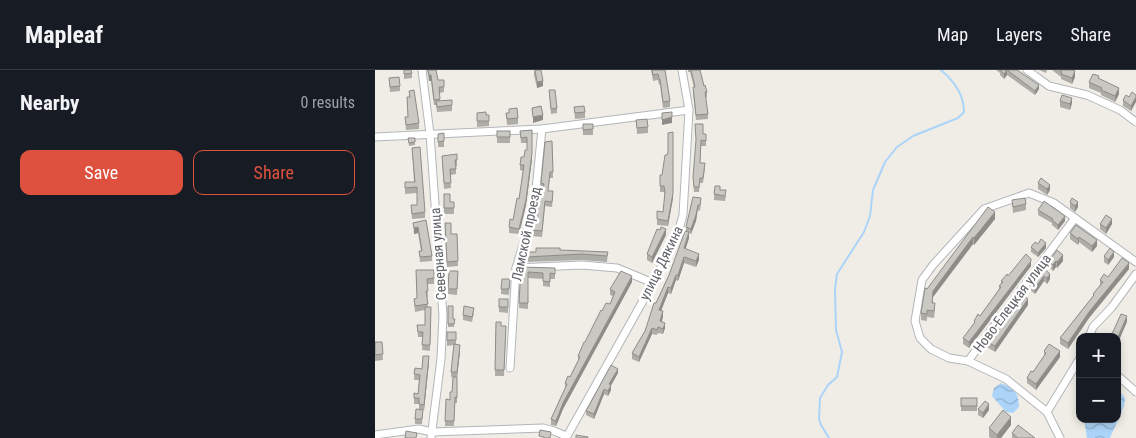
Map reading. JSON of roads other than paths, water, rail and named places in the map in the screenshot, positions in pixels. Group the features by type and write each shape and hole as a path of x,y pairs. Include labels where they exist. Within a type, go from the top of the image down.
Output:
{"street":[{"name":"Северная улица","path":"422,70 430,134 443,316 441,359 432,435"},
{"name":"улица Дякина","path":"566,437 653,283 677,236 683,215 689,110 682,70"},
{"path":"1027,70 1049,86 1087,96 1119,110 1136,122"},
{"path":"375,137 542,129 689,110"},
{"name":"Ламской проезд","path":"510,368 516,268 534,209 542,129"},
{"path":"968,361 949,358 931,350 920,338 915,321 922,280 933,265 984,209 1029,193 1054,203 1136,262"},
{"name":"Ново-Елецкая улица","path":"1060,438 1047,412 1006,379 968,361 1075,218"},
{"path":"516,268 583,265 617,268 653,283"},
{"path":"1091,333 1093,327 1113,306 1136,274"},
{"path":"1047,412 1076,365"},
{"path":"1120,378 1136,392"},
{"path":"375,435 419,429 432,435 543,428 555,431 566,437"}],"water":[{"path":"1001,383 1012,389 1017,395 1019,407 1013,413 1006,412 992,396 994,388"},
{"path":"1121,393 1125,398 1121,413"},
{"path":"1085,423 1117,423 1110,438 1087,438"}],"waterway":[{"path":"829,438 819,419 820,398 828,385 837,377 842,352 836,330 835,289 837,274 864,232 870,216 873,190 885,162 897,147 913,136 958,118 964,112 964,105 957,88 941,70"}]}
